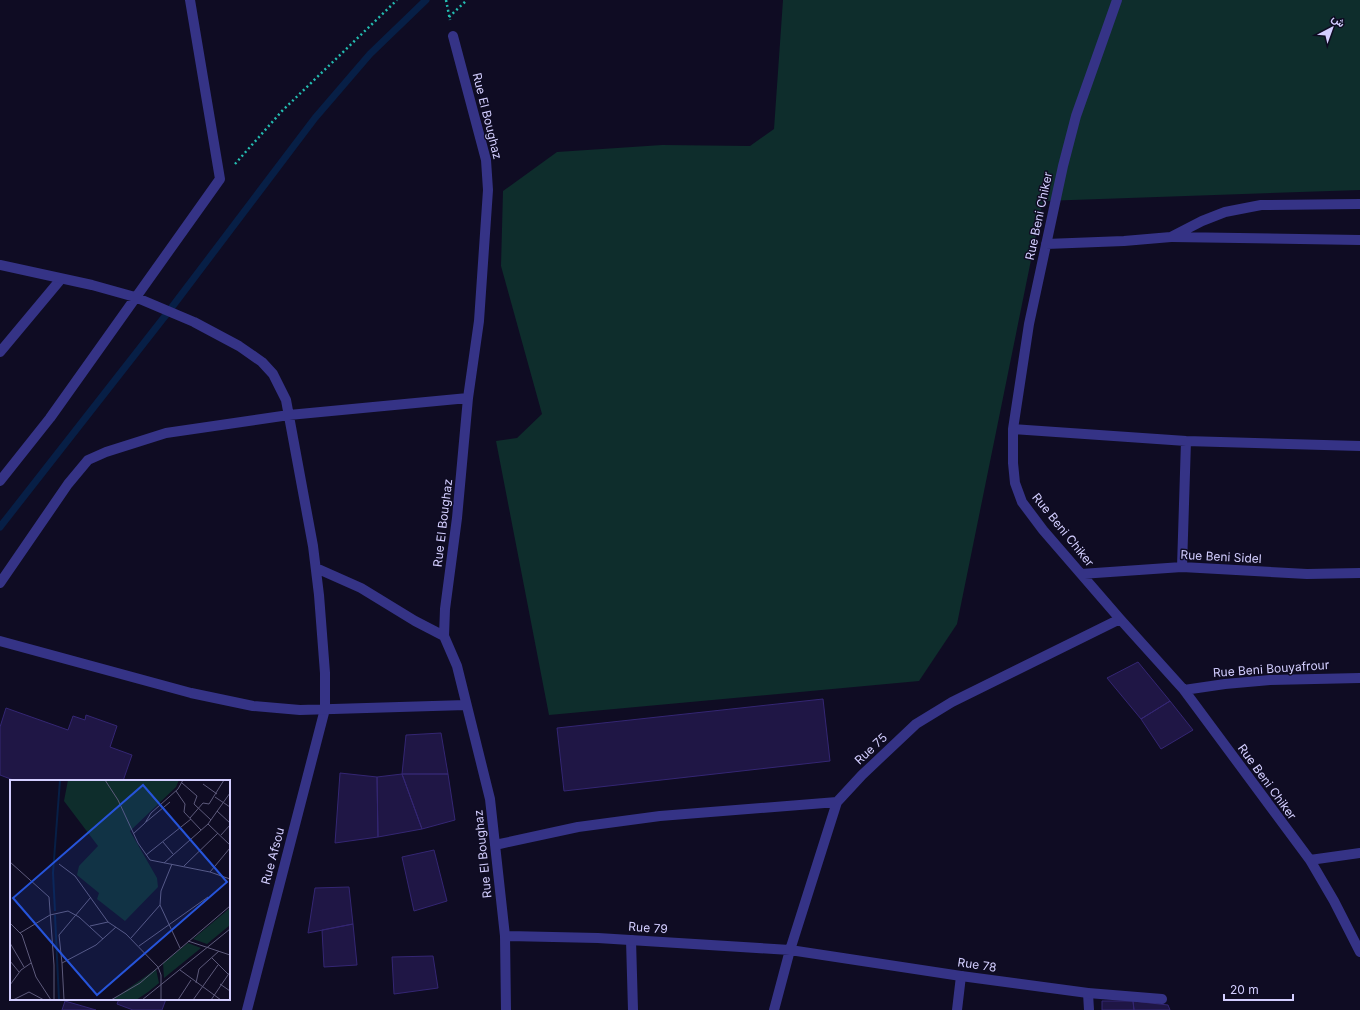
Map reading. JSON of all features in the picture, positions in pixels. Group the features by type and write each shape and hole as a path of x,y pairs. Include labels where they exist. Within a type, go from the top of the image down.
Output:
{"street":[{"path":"0,481 50,418 220,179 190,0"},
{"name":"Rue Beni Chiker","path":"1118,0 1076,116 1063,166 1046,244 1029,324 1013,430 1015,483 1022,502 1042,530 1120,620 1184,690 1310,860 1334,901 1360,952"},
{"name":"Rue El Boughaz","path":"453,36 486,160 488,190 479,321 468,398 462,474 445,609 444,636 457,666 490,799 505,936 506,1010"},
{"path":"1171,237 1202,221 1225,212 1261,205 1360,204"},
{"path":"1046,244 1124,241 1171,237 1360,240"},
{"name":"Rue Afsou","path":"0,265 136,297 194,322 239,346 262,362 273,374 286,400 316,568 325,673 325,709 247,1010"},
{"path":"0,352 61,279"},
{"path":"0,583 68,484 88,460 106,452 166,433 289,415 468,398"},
{"path":"1013,430 1186,441 1360,446"},
{"path":"1182,567 1186,441"},
{"name":"Rue Beni Sidel","path":"1081,574 1182,567 1307,574 1360,573"},
{"path":"316,568 361,588 415,621 444,636"},
{"name":"Rue 75","path":"774,1010 790,950 837,802 862,775 916,724 952,702 1120,620"},
{"path":"0,641 191,692 245,704 300,710 466,705"},
{"name":"Rue Beni Bouyafrour","path":"1184,690 1262,680 1360,678"},
{"path":"495,845 578,827 653,817 837,802"},
{"path":"1310,860 1360,852"},
{"name":"Rue 79","path":"505,936 598,938 790,950"},
{"path":"631,940 633,1010"},
{"name":"Rue 78","path":"790,950 961,976 1088,993 1162,999"},
{"path":"957,1010 961,976"},
{"path":"1088,993 1089,1010"}],"path":[{"path":"220,179 249,149 282,111 397,0"},
{"path":"449,17 467,0"}],"green space":[{"path":"783,0 1360,0 1360,190 1043,201 957,624 919,681 549,715 496,441 517,438 542,414 501,266 503,191 557,152 662,145 750,146 774,129"}],"building":[{"path":"1138,662 1170,701 1141,719 1107,678"},
{"path":"823,699 830,761 564,791 557,728"},
{"path":"1170,701 1193,730 1161,749 1141,719"},
{"path":"6,708 68,730 73,716 85,720 86,715 117,726 110,747 132,755 123,780 13,780 0,775 0,727"},
{"path":"441,733 448,774 402,774 406,735"},
{"path":"340,773 377,777 378,837 335,843"},
{"path":"402,774 422,829 378,837 377,777"},
{"path":"402,774 448,774 455,820 422,829"},
{"path":"434,850 447,901 414,911 402,857"},
{"path":"349,887 353,924 308,933 315,888"},
{"path":"353,924 357,965 324,967 322,930"},
{"path":"433,956 438,988 394,994 392,957"},
{"path":"119,1000 166,1000 162,1010 133,1010 117,1004"},
{"path":"65,1001 96,1010 62,1010"},
{"path":"1102,1001 1133,1001 1134,1010 1102,1010"},
{"path":"1133,1001 1168,1005 1170,1010 1134,1010"}],"waterway":[{"path":"0,527 169,311 315,118 370,54 426,0"}]}
